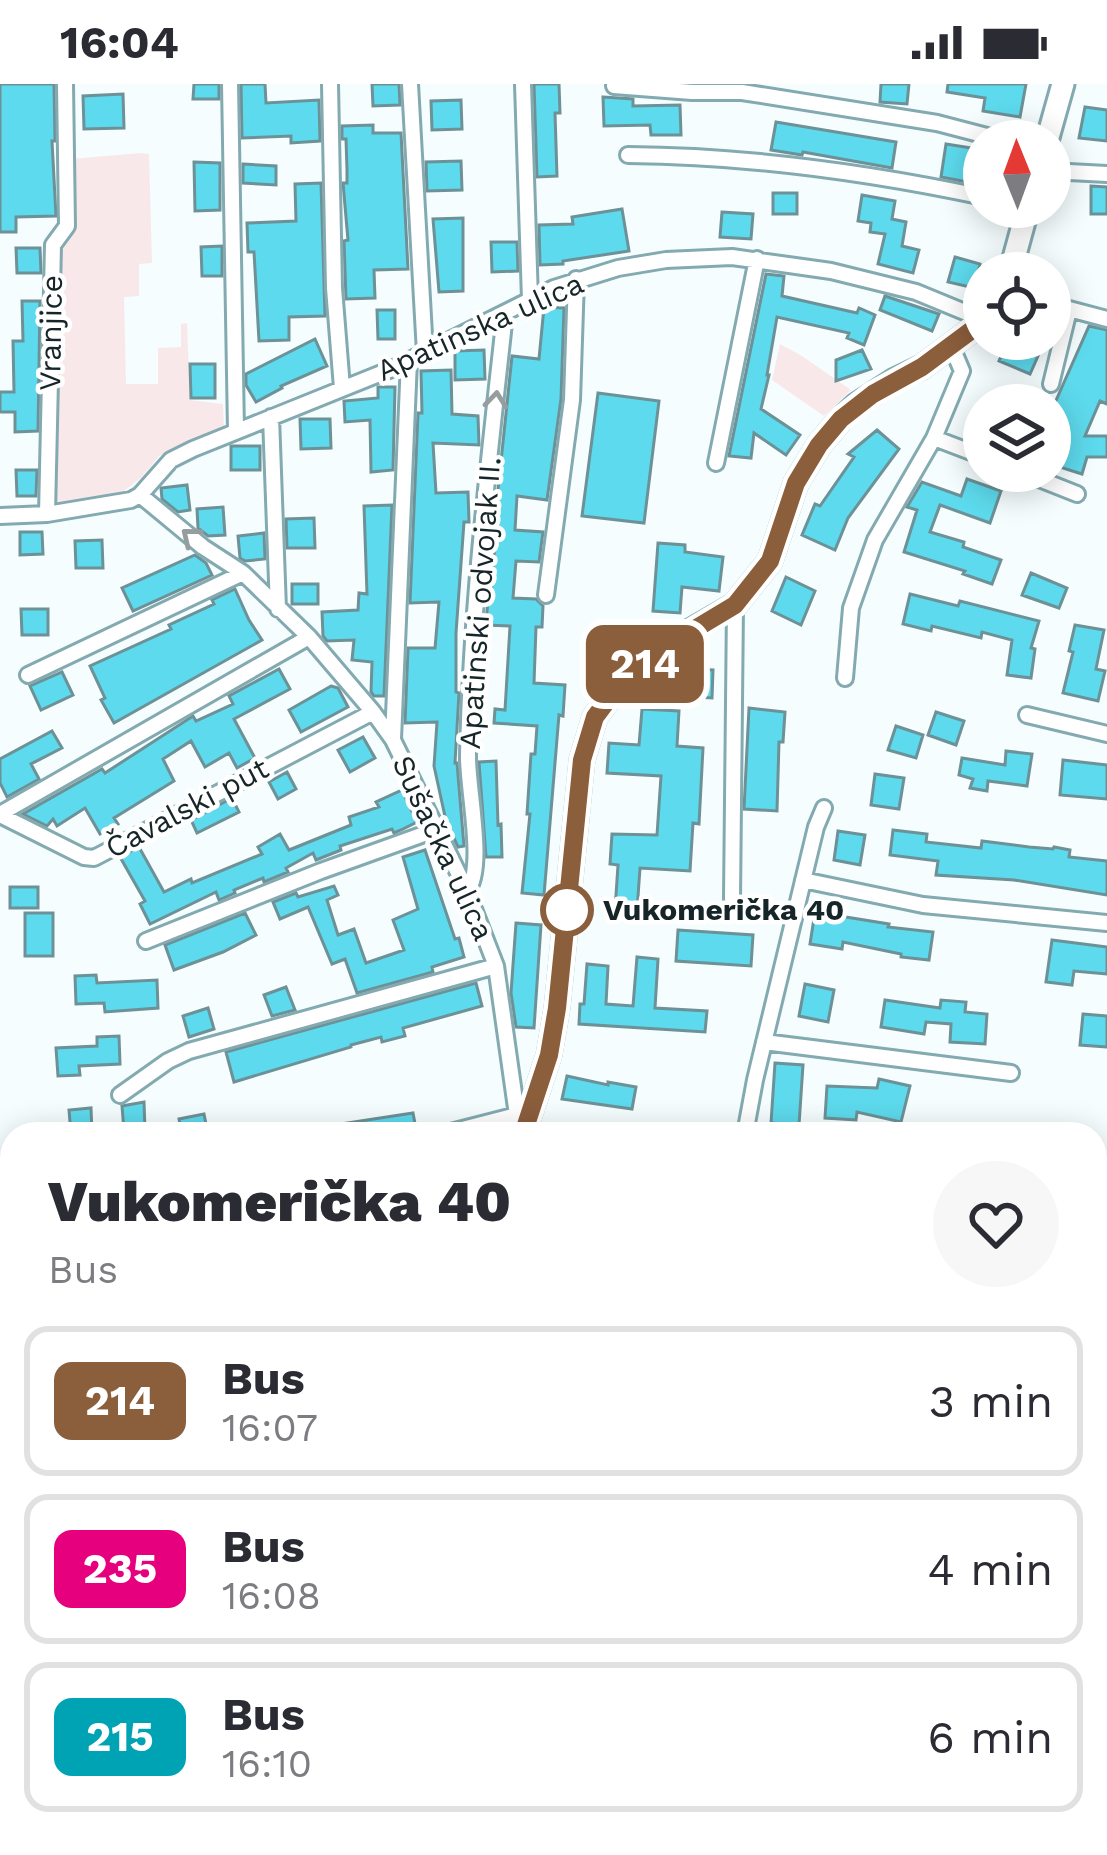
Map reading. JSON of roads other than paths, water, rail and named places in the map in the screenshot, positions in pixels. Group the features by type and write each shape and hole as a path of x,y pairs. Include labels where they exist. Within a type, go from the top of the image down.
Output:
{"street":[{"name":"Vranjice","path":"47,514 53,245 67,226 65,84"},
{"path":"230,84 236,431"},
{"path":"330,84 334,288 342,388"},
{"path":"410,84 425,353"},
{"path":"523,84 530,300"},
{"path":"1053,120 1063,84"},
{"path":"614,86 742,92 963,130"},
{"path":"628,155 767,160 963,192"},
{"path":"1071,172 1107,175"},
{"name":"Apatinska ulica","path":"0,516 47,514 140,495 171,460 425,353 576,280 666,260 757,259 874,280 963,312"},
{"path":"716,463 757,259"},
{"path":"546,595 572,400 576,280"},
{"path":"1071,310 1107,319"},
{"name":"Apatinski odvojak II.","path":"467,890 473,884 475,867 468,757 472,678 505,314"},
{"path":"523,1122 552,1040 582,760 595,717 622,681 735,605 770,561 796,483 819,445 856,405 922,367 963,336"},
{"path":"845,678 850,608 875,540 934,438 962,371 951,345"},
{"path":"393,740 409,360"},
{"path":"1051,384 1057,360"},
{"path":"271,417 278,609"},
{"path":"934,438 963,450"},
{"path":"1071,492 1077,494"},
{"name":"Sušačka ulica","path":"140,495 243,573 309,637 393,740 467,890 496,966 523,1122"},
{"path":"28,675 243,573"},
{"path":"732,898 735,605"},
{"path":"0,814 309,637"},
{"name":"Čavalski put","path":"0,814 94,858 373,712"},
{"path":"1027,715 1107,734"},
{"path":"747,1122 824,808"},
{"path":"146,941 439,829"},
{"path":"803,880 923,905 1107,923"},
{"path":"120,1095 189,1051 496,966"},
{"path":"764,1042 1010,1073"}],"place":[{"name":"Vukomerička 40","path":"567,910"}]}
